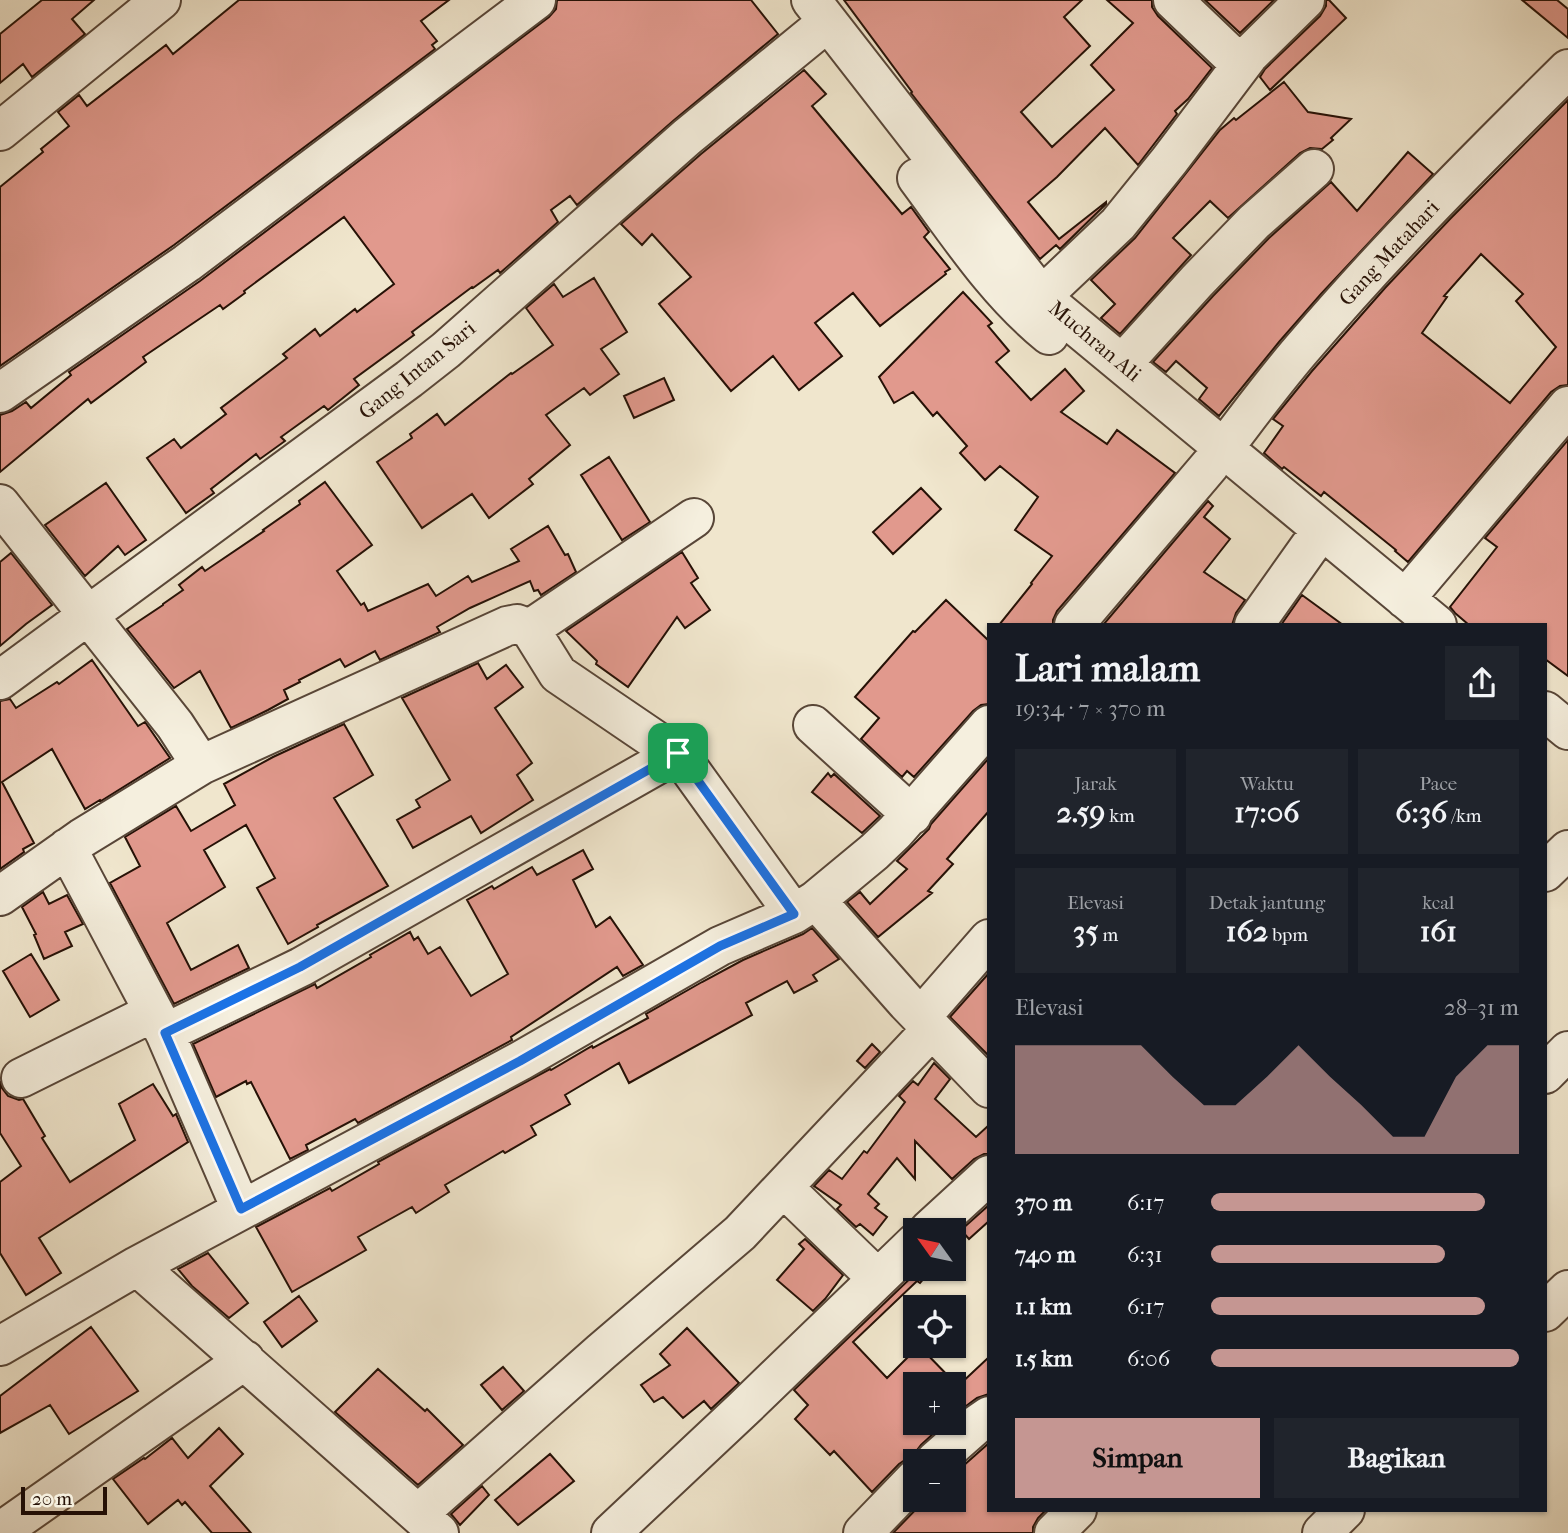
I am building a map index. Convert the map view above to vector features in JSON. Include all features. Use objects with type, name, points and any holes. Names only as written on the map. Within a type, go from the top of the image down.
[{"type":"street","points":[[0,131],[161,0]]},
{"type":"street","points":[[0,393],[187,262],[536,0]]},
{"type":"street","name":"Muchran Ali","points":[[787,0],[818,19],[1042,296],[1122,365],[1310,546],[1406,612],[1432,623]]},
{"type":"street","points":[[1173,0],[1241,65]]},
{"type":"street","points":[[1042,296],[1118,224],[1249,55],[1305,0]]},
{"type":"street","name":"Muchran Ali","points":[[818,19],[988,275],[1011,301],[1030,320],[1217,457],[1406,612]]},
{"type":"street","name":"Gang Intan Sari","points":[[0,680],[409,379],[818,19]]},
{"type":"street","name":"Gang Matahari","points":[[1076,623],[1217,457],[1304,345],[1491,144],[1568,69]]},
{"type":"street","points":[[1122,365],[1254,222],[1314,169]]},
{"type":"street","points":[[1406,612],[1568,406]]},
{"type":"street","points":[[0,504],[184,736],[201,765]]},
{"type":"street","points":[[530,629],[694,518]]},
{"type":"street","points":[[1255,623],[1310,546]]},
{"type":"street","points":[[0,896],[67,848],[201,765],[517,624],[530,629],[558,674],[669,752],[678,753],[805,907],[987,1085]]},
{"type":"street","points":[[1547,713],[1568,730]]},
{"type":"street","points":[[813,725],[912,815]]},
{"type":"street","points":[[0,1346],[241,1209],[520,1061],[720,946],[805,907],[874,852],[912,815],[987,726]]},
{"type":"street","points":[[1547,738],[1568,754]]},
{"type":"street","points":[[21,1078],[300,967],[678,753]]},
{"type":"street","points":[[67,848],[159,1023],[241,1209]]},
{"type":"street","points":[[1547,870],[1568,850]]},
{"type":"street","points":[[137,1266],[429,1524],[601,1352],[740,1233],[784,1188],[926,1023],[987,942]]},
{"type":"street","points":[[1547,1072],[1568,1051]]},
{"type":"street","points":[[942,1218],[987,1177]]},
{"type":"street","points":[[784,1188],[877,1278]]},
{"type":"street","points":[[611,1533],[903,1254]]},
{"type":"street","points":[[1547,1310],[1568,1290]]},
{"type":"street","points":[[0,1532],[244,1360]]},
{"type":"street","points":[[949,1449],[987,1417]]},
{"type":"street","points":[[863,1533],[903,1491]]},
{"type":"street","points":[[1054,1533],[1075,1512]]},
{"type":"street","points":[[1322,1533],[1343,1512]]},
{"type":"building","points":[[42,0],[94,0],[72,19],[85,34],[32,77],[23,64],[0,83],[0,34]]},
{"type":"building","points":[[239,0],[449,0],[421,21],[437,41],[432,45],[435,49],[174,245],[0,366],[0,187],[43,152],[41,149],[69,126],[58,112],[79,95],[87,106],[166,45],[173,54]]},
{"type":"building","points":[[557,0],[751,0],[778,34],[577,205],[570,196],[551,210],[558,222],[500,273],[498,270],[472,287],[412,332],[414,335],[354,379],[359,385],[328,410],[324,406],[281,437],[285,441],[260,459],[256,454],[211,489],[214,493],[186,513],[147,458],[174,439],[181,448],[226,414],[221,408],[287,358],[283,354],[315,329],[320,336],[394,284],[344,217],[223,309],[220,305],[143,357],[146,362],[91,403],[88,399],[0,472],[0,415],[26,402],[31,408],[71,375],[69,372],[200,281],[549,17],[556,9]]},
{"type":"building","points":[[844,0],[1082,0],[1064,17],[1090,46],[1021,112],[1052,147],[1114,90],[1091,65],[1133,23],[1107,0],[1152,0],[1152,7],[1158,16],[1212,68],[1175,111],[1177,114],[1138,165],[1105,128],[1028,202],[1059,239],[1106,202],[1060,249],[1056,245],[1040,259],[911,93]]},
{"type":"building","points":[[1205,0],[1274,0],[1240,33]]},
{"type":"building","points":[[1326,0],[1346,18],[1270,90],[1260,77],[1320,16],[1326,6]]},
{"type":"building","points":[[1522,0],[1557,0],[1568,9],[1568,38]]},
{"type":"building","points":[[804,70],[826,94],[812,106],[902,214],[911,207],[929,232],[924,237],[950,269],[880,326],[853,293],[815,323],[842,356],[799,390],[773,356],[731,391],[659,304],[691,277],[652,234],[642,245],[621,224]]},
{"type":"building","points":[[1284,82],[1308,112],[1351,119],[1322,149],[1310,148],[1300,153],[1228,218],[1210,201],[1173,238],[1191,255],[1120,334],[1101,318],[1115,304],[1091,280],[1135,238],[1220,130]]},
{"type":"building","points":[[1568,100],[1568,385],[1560,386],[1551,392],[1408,562],[1324,492],[1321,496],[1264,453],[1283,426],[1273,419],[1385,288]],"holes":[[[1481,254],[1523,294],[1516,301],[1556,347],[1510,403],[1422,333],[1447,297],[1444,296]]]},
{"type":"building","points":[[1408,152],[1433,174],[1321,294],[1219,416],[1199,399],[1207,388],[1176,361],[1166,372],[1153,362],[1269,238],[1331,182],[1357,211]]},
{"type":"building","points":[[594,278],[627,332],[601,349],[619,374],[590,395],[584,388],[546,415],[570,445],[529,479],[533,484],[489,518],[472,494],[422,528],[377,462],[412,438],[410,434],[437,414],[445,425],[511,373],[553,345],[526,308],[554,284],[563,297]]},
{"type":"building","points":[[963,292],[992,323],[988,326],[1009,351],[996,362],[1031,400],[1065,369],[1084,391],[1061,412],[1107,444],[1117,430],[1175,473],[1057,611],[1053,623],[1001,623],[1052,556],[1015,530],[1038,497],[1000,466],[985,480],[960,453],[967,446],[937,412],[933,416],[913,392],[894,403],[879,377]]},
{"type":"building","points":[[664,378],[674,400],[634,418],[624,396]]},
{"type":"building","points":[[1568,440],[1568,676],[1547,660],[1547,623],[1467,623],[1450,607],[1497,547],[1485,538]]},
{"type":"building","points":[[609,457],[650,522],[622,540],[581,475]]},
{"type":"building","points":[[325,482],[372,545],[337,571],[368,611],[428,584],[436,596],[468,576],[472,582],[519,561],[511,549],[548,526],[565,555],[568,554],[576,572],[541,595],[538,590],[534,591],[530,581],[470,608],[437,627],[440,632],[380,660],[375,651],[345,667],[340,659],[284,690],[288,699],[231,728],[200,671],[174,688],[127,629],[183,590],[179,585],[202,567],[205,571],[264,531]]},
{"type":"building","points":[[106,483],[146,540],[125,555],[118,546],[85,576],[45,525]]},
{"type":"building","points":[[921,488],[941,509],[893,554],[873,532]]},
{"type":"building","points":[[1208,501],[1213,506],[1204,517],[1230,539],[1204,572],[1245,600],[1233,623],[1105,623]]},
{"type":"building","points":[[682,552],[698,578],[691,583],[710,610],[685,628],[677,617],[628,687],[596,664],[597,661],[566,631]]},
{"type":"building","points":[[11,553],[52,605],[0,646],[0,562]]},
{"type":"building","points":[[1302,595],[1340,623],[1282,623]]},
{"type":"building","points":[[946,600],[987,639],[987,704],[973,711],[914,777],[907,771],[902,777],[861,739],[879,718],[855,697],[913,631]]},
{"type":"building","points":[[92,660],[138,726],[145,722],[170,758],[85,809],[52,749],[2,782],[34,843],[0,869],[0,701],[10,699],[16,708],[57,682],[59,684]]},
{"type":"building","points":[[478,663],[487,679],[506,665],[523,687],[495,708],[532,763],[517,775],[533,800],[481,833],[471,816],[413,848],[397,820],[420,807],[416,800],[450,780],[402,698]]},
{"type":"building","points":[[344,724],[373,775],[334,798],[388,886],[288,944],[257,888],[275,878],[246,825],[204,850],[225,887],[167,923],[191,970],[238,945],[249,968],[174,1004],[110,883],[140,866],[125,837],[176,806],[191,831],[235,805],[224,784],[273,757]]},
{"type":"building","points":[[987,760],[987,813],[947,859],[953,864],[928,891],[932,893],[878,937],[847,902],[860,892],[870,904],[907,869],[897,861]]},
{"type":"building","points":[[828,773],[831,777],[834,774],[880,816],[862,833],[812,792]]},
{"type":"building","points":[[583,850],[593,869],[573,880],[596,927],[610,917],[643,965],[623,976],[617,967],[511,1037],[512,1040],[358,1123],[355,1119],[306,1145],[308,1150],[290,1159],[251,1082],[247,1084],[246,1081],[216,1097],[193,1044],[315,984],[317,988],[410,932],[414,940],[418,937],[428,954],[440,947],[471,996],[508,974],[467,900],[492,886],[494,889],[532,867],[537,875]]},
{"type":"building","points":[[43,892],[49,904],[67,895],[83,924],[65,932],[72,946],[44,959],[34,935],[36,934],[22,907]]},
{"type":"building","points":[[812,928],[839,959],[813,975],[817,981],[794,993],[787,981],[746,1003],[752,1015],[629,1083],[619,1063],[565,1095],[570,1104],[531,1126],[536,1135],[445,1185],[449,1192],[416,1213],[412,1207],[358,1237],[366,1250],[292,1292],[256,1227],[330,1188],[332,1191],[379,1164],[378,1162],[648,1018],[646,1014],[702,982]]},
{"type":"building","points":[[31,954],[59,1000],[30,1017],[3,971]]},
{"type":"building","points":[[987,975],[987,1054],[950,1017]]},
{"type":"building","points":[[872,1044],[880,1052],[865,1068],[857,1061]]},
{"type":"building","points":[[934,1063],[950,1079],[935,1099],[976,1137],[987,1127],[987,1154],[974,1159],[952,1179],[915,1141],[915,1179],[897,1158],[868,1194],[879,1204],[875,1208],[887,1217],[873,1235],[860,1224],[856,1227],[837,1209],[841,1205],[814,1186],[829,1170],[842,1179],[864,1151],[867,1153],[905,1102],[899,1096],[913,1081],[918,1085]]},
{"type":"building","points":[[0,1081],[8,1096],[23,1099],[45,1136],[42,1138],[70,1182],[135,1140],[119,1104],[153,1084],[173,1116],[176,1114],[188,1142],[39,1238],[61,1273],[26,1295],[0,1253],[0,1182],[21,1166],[0,1133]]},
{"type":"building","points":[[987,1207],[987,1223],[969,1239],[966,1236],[966,1226]]},
{"type":"building","points":[[805,1239],[843,1275],[813,1311],[777,1280],[804,1249],[799,1244]]},
{"type":"building","points":[[208,1253],[248,1303],[229,1318],[192,1286],[178,1269]]},
{"type":"building","points":[[908,1281],[917,1281],[853,1342],[887,1378],[907,1358],[931,1358],[944,1372],[903,1372],[903,1435],[932,1435],[918,1449],[903,1449],[903,1461],[872,1492],[834,1451],[830,1455],[795,1419],[808,1405],[794,1390]]},
{"type":"building","points":[[299,1296],[317,1321],[282,1347],[264,1322]]},
{"type":"building","points":[[91,1327],[138,1391],[69,1434],[50,1405],[0,1433],[0,1396]]},
{"type":"building","points":[[687,1328],[739,1383],[711,1409],[704,1401],[683,1418],[663,1397],[654,1402],[641,1385],[670,1365],[660,1354]]},
{"type":"building","points":[[987,1359],[987,1395],[966,1406],[966,1379]]},
{"type":"building","points":[[503,1367],[524,1391],[502,1410],[481,1385]]},
{"type":"building","points":[[378,1369],[425,1411],[427,1409],[463,1445],[418,1485],[335,1412]]},
{"type":"building","points":[[219,1428],[243,1454],[210,1486],[251,1533],[212,1533],[185,1502],[182,1505],[178,1500],[148,1524],[113,1479],[172,1438],[188,1458]]},
{"type":"building","points":[[987,1445],[987,1512],[1044,1512],[1033,1527],[1033,1533],[893,1533],[913,1512],[966,1512],[966,1463]]},
{"type":"building","points":[[550,1454],[574,1481],[518,1525],[495,1500]]},
{"type":"building","points":[[482,1486],[489,1495],[460,1525],[451,1514]]},
{"type":"route","points":[[678,753],[794,914],[720,946],[520,1061],[241,1209],[165,1033],[300,967],[678,753]]}]
